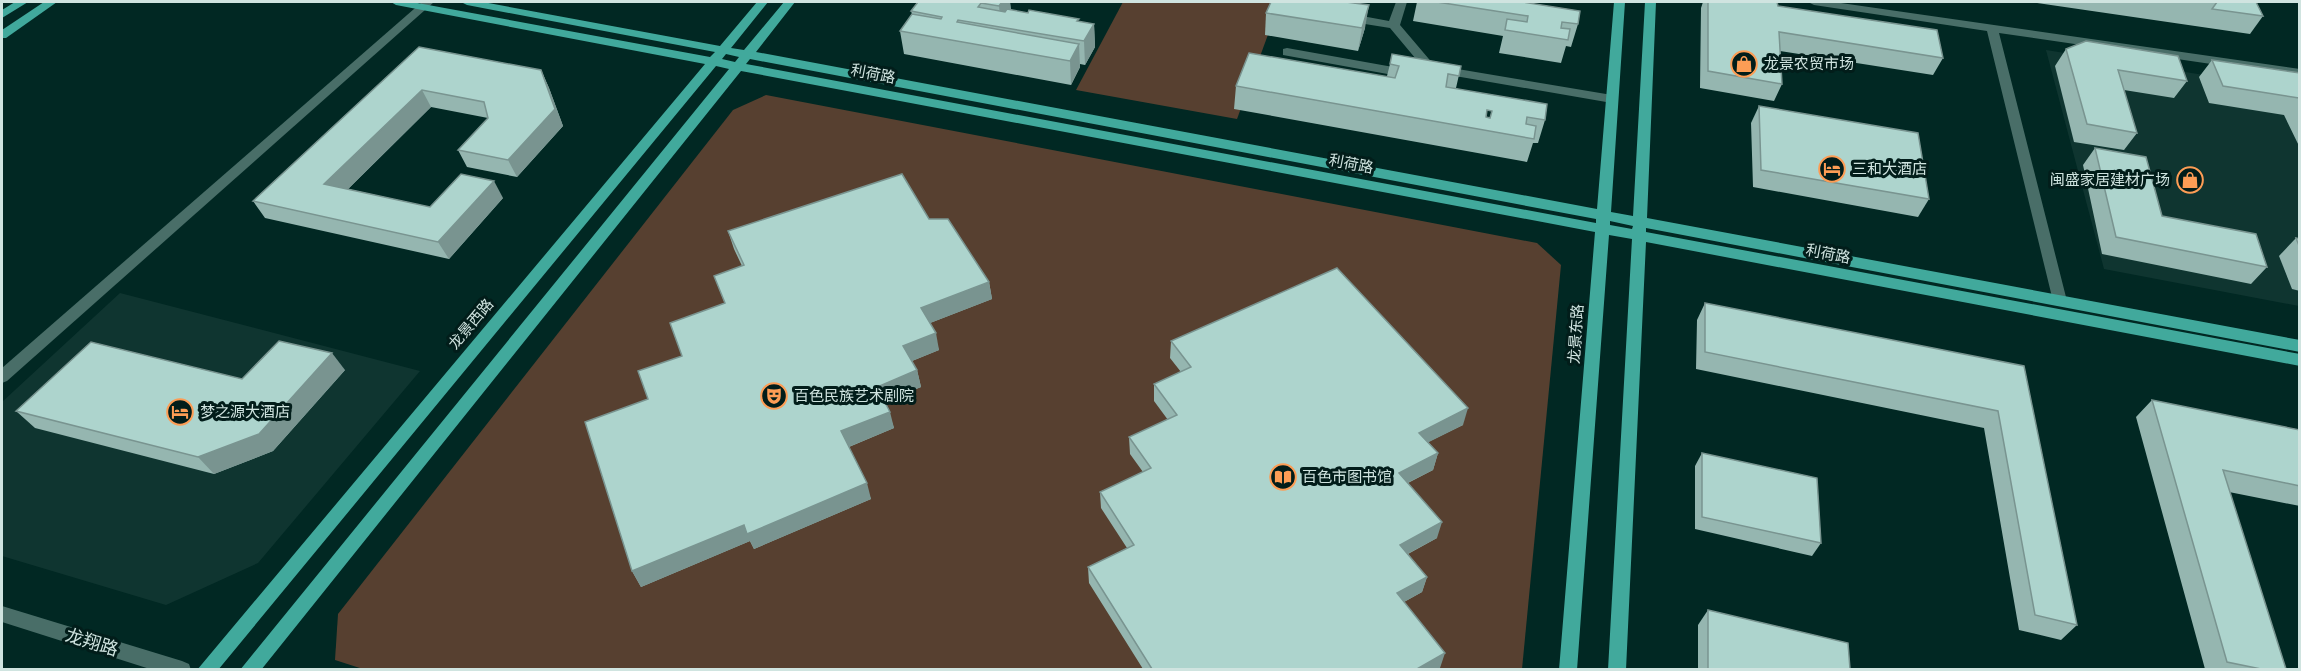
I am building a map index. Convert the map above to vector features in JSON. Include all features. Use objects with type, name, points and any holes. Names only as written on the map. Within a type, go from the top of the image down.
[{"type":"main road","points":[[2,15],[22,2]]},
{"type":"main road","points":[[2,35],[51,2]]},
{"type":"main road","name":"利荷路","points":[[396,2],[425,4],[718,55]]},
{"type":"main road","name":"利荷路","points":[[467,2],[743,60],[1603,222],[2300,360]]},
{"type":"main road","name":"龙景西路","points":[[206,669],[763,2]]},
{"type":"main road","points":[[249,669],[790,2]]},
{"type":"main road","name":"龙景东路","points":[[1568,669],[1620,2]]},
{"type":"main road","points":[[1617,669],[1651,2]]},
{"type":"main road","name":"利荷路","points":[[1639,229],[2060,301],[2300,346]]},
{"type":"street","points":[[1394,25],[1401,2]]},
{"type":"street","points":[[1814,2],[2300,73]]},
{"type":"street","points":[[2,377],[425,4]]},
{"type":"street","points":[[1335,15],[1394,25],[1430,69]]},
{"type":"street","points":[[1992,28],[2060,301]]},
{"type":"street","points":[[1287,52],[1393,71],[1430,69],[1612,99]]},
{"type":"street","name":"龙翔路","points":[[2,614],[182,669]]},
{"type":"shaded area","points":[[1123,2],[1280,2],[1237,119],[1076,90]]},
{"type":"shaded area","name":"闽盛家居建材广场","points":[[2046,50],[2299,90],[2299,306],[2104,269]]},
{"type":"shaded area","points":[[766,95],[1537,243],[1561,265],[1522,669],[366,670],[335,660],[338,614],[733,110]]},
{"type":"shaded area","points":[[120,293],[420,371],[258,563],[166,605],[2,556],[2,402]]},
{"type":"building","points":[[918,2],[1002,2],[999,6],[981,3],[978,7],[1005,12],[1007,9],[1028,13],[1029,10],[1094,24],[1084,41],[958,20],[957,22],[1079,44],[1070,61],[900,31],[912,14],[941,19],[942,17],[911,11]]},
{"type":"building","points":[[1271,2],[1346,2],[1369,5],[1362,28],[1266,13]]},
{"type":"building","points":[[1437,2],[1523,2],[1580,11],[1578,24],[1562,22],[1561,28],[1570,29],[1568,40],[1505,30],[1507,19],[1527,22],[1528,16]]},
{"type":"building","points":[[1708,2],[1777,2],[1778,6],[1937,30],[1943,58],[1779,32],[1782,84],[1708,71]]},
{"type":"building","points":[[2217,2],[2256,2],[2263,16],[2212,9]]},
{"type":"building","points":[[2086,41],[2178,56],[2187,81],[2118,70],[2137,133],[2087,124],[2066,49]]},
{"type":"building","points":[[419,47],[541,70],[555,109],[508,160],[458,150],[488,118],[484,102],[422,90],[324,184],[430,207],[461,174],[494,181],[438,242],[253,201]]},
{"type":"building","points":[[1249,53],[1395,78],[1399,66],[1390,64],[1392,54],[1461,66],[1459,76],[1448,74],[1446,87],[1547,104],[1545,120],[1527,117],[1526,124],[1536,126],[1534,139],[1236,86]],"holes":[[[1487,110],[1492,111],[1490,118],[1486,117]]]},
{"type":"building","points":[[2212,60],[2300,73],[2300,98],[2223,86]]},
{"type":"building","name":"三和大酒店","points":[[1759,106],[1918,133],[1929,199],[1761,170]]},
{"type":"building","points":[[2095,148],[2146,157],[2162,216],[2256,234],[2267,267],[2116,237]]},
{"type":"building","name":"百色民族艺术剧院","points":[[902,174],[929,219],[948,219],[989,282],[921,308],[936,333],[903,346],[917,370],[877,387],[890,412],[841,431],[867,483],[747,534],[744,525],[632,571],[585,422],[648,399],[638,371],[682,356],[670,323],[725,303],[714,276],[744,265],[728,231]]},
{"type":"building","name":"百色市图书馆","points":[[1337,268],[1468,408],[1419,433],[1438,453],[1399,473],[1442,522],[1400,545],[1427,577],[1397,593],[1445,653],[1417,669],[1152,669],[1088,567],[1134,545],[1100,492],[1151,468],[1129,437],[1177,415],[1154,384],[1191,367],[1171,341]]},
{"type":"building","points":[[1705,303],[2024,366],[2077,625],[2035,615],[1998,411],[1705,352]]},
{"type":"building","name":"梦之源大酒店","points":[[279,341],[332,353],[259,434],[198,457],[16,411],[91,342],[242,379]]},
{"type":"building","points":[[2152,400],[2300,430],[2300,486],[2223,470],[2286,669],[2261,669],[2227,662]]},
{"type":"building","points":[[1702,453],[1817,478],[1821,543],[1702,517]]},
{"type":"building","points":[[1708,610],[1848,643],[1850,669],[1708,669]]},
{"type":"place","name":"龙景农贸市场","points":[[1744,64]]},
{"type":"place","name":"三和大酒店","points":[[1832,169]]},
{"type":"place","name":"闽盛家居建材广场","points":[[2190,180]]},
{"type":"place","name":"百色民族艺术剧院","points":[[774,396]]},
{"type":"place","name":"梦之源大酒店","points":[[180,412]]},
{"type":"place","name":"百色市图书馆","points":[[1283,477]]}]
